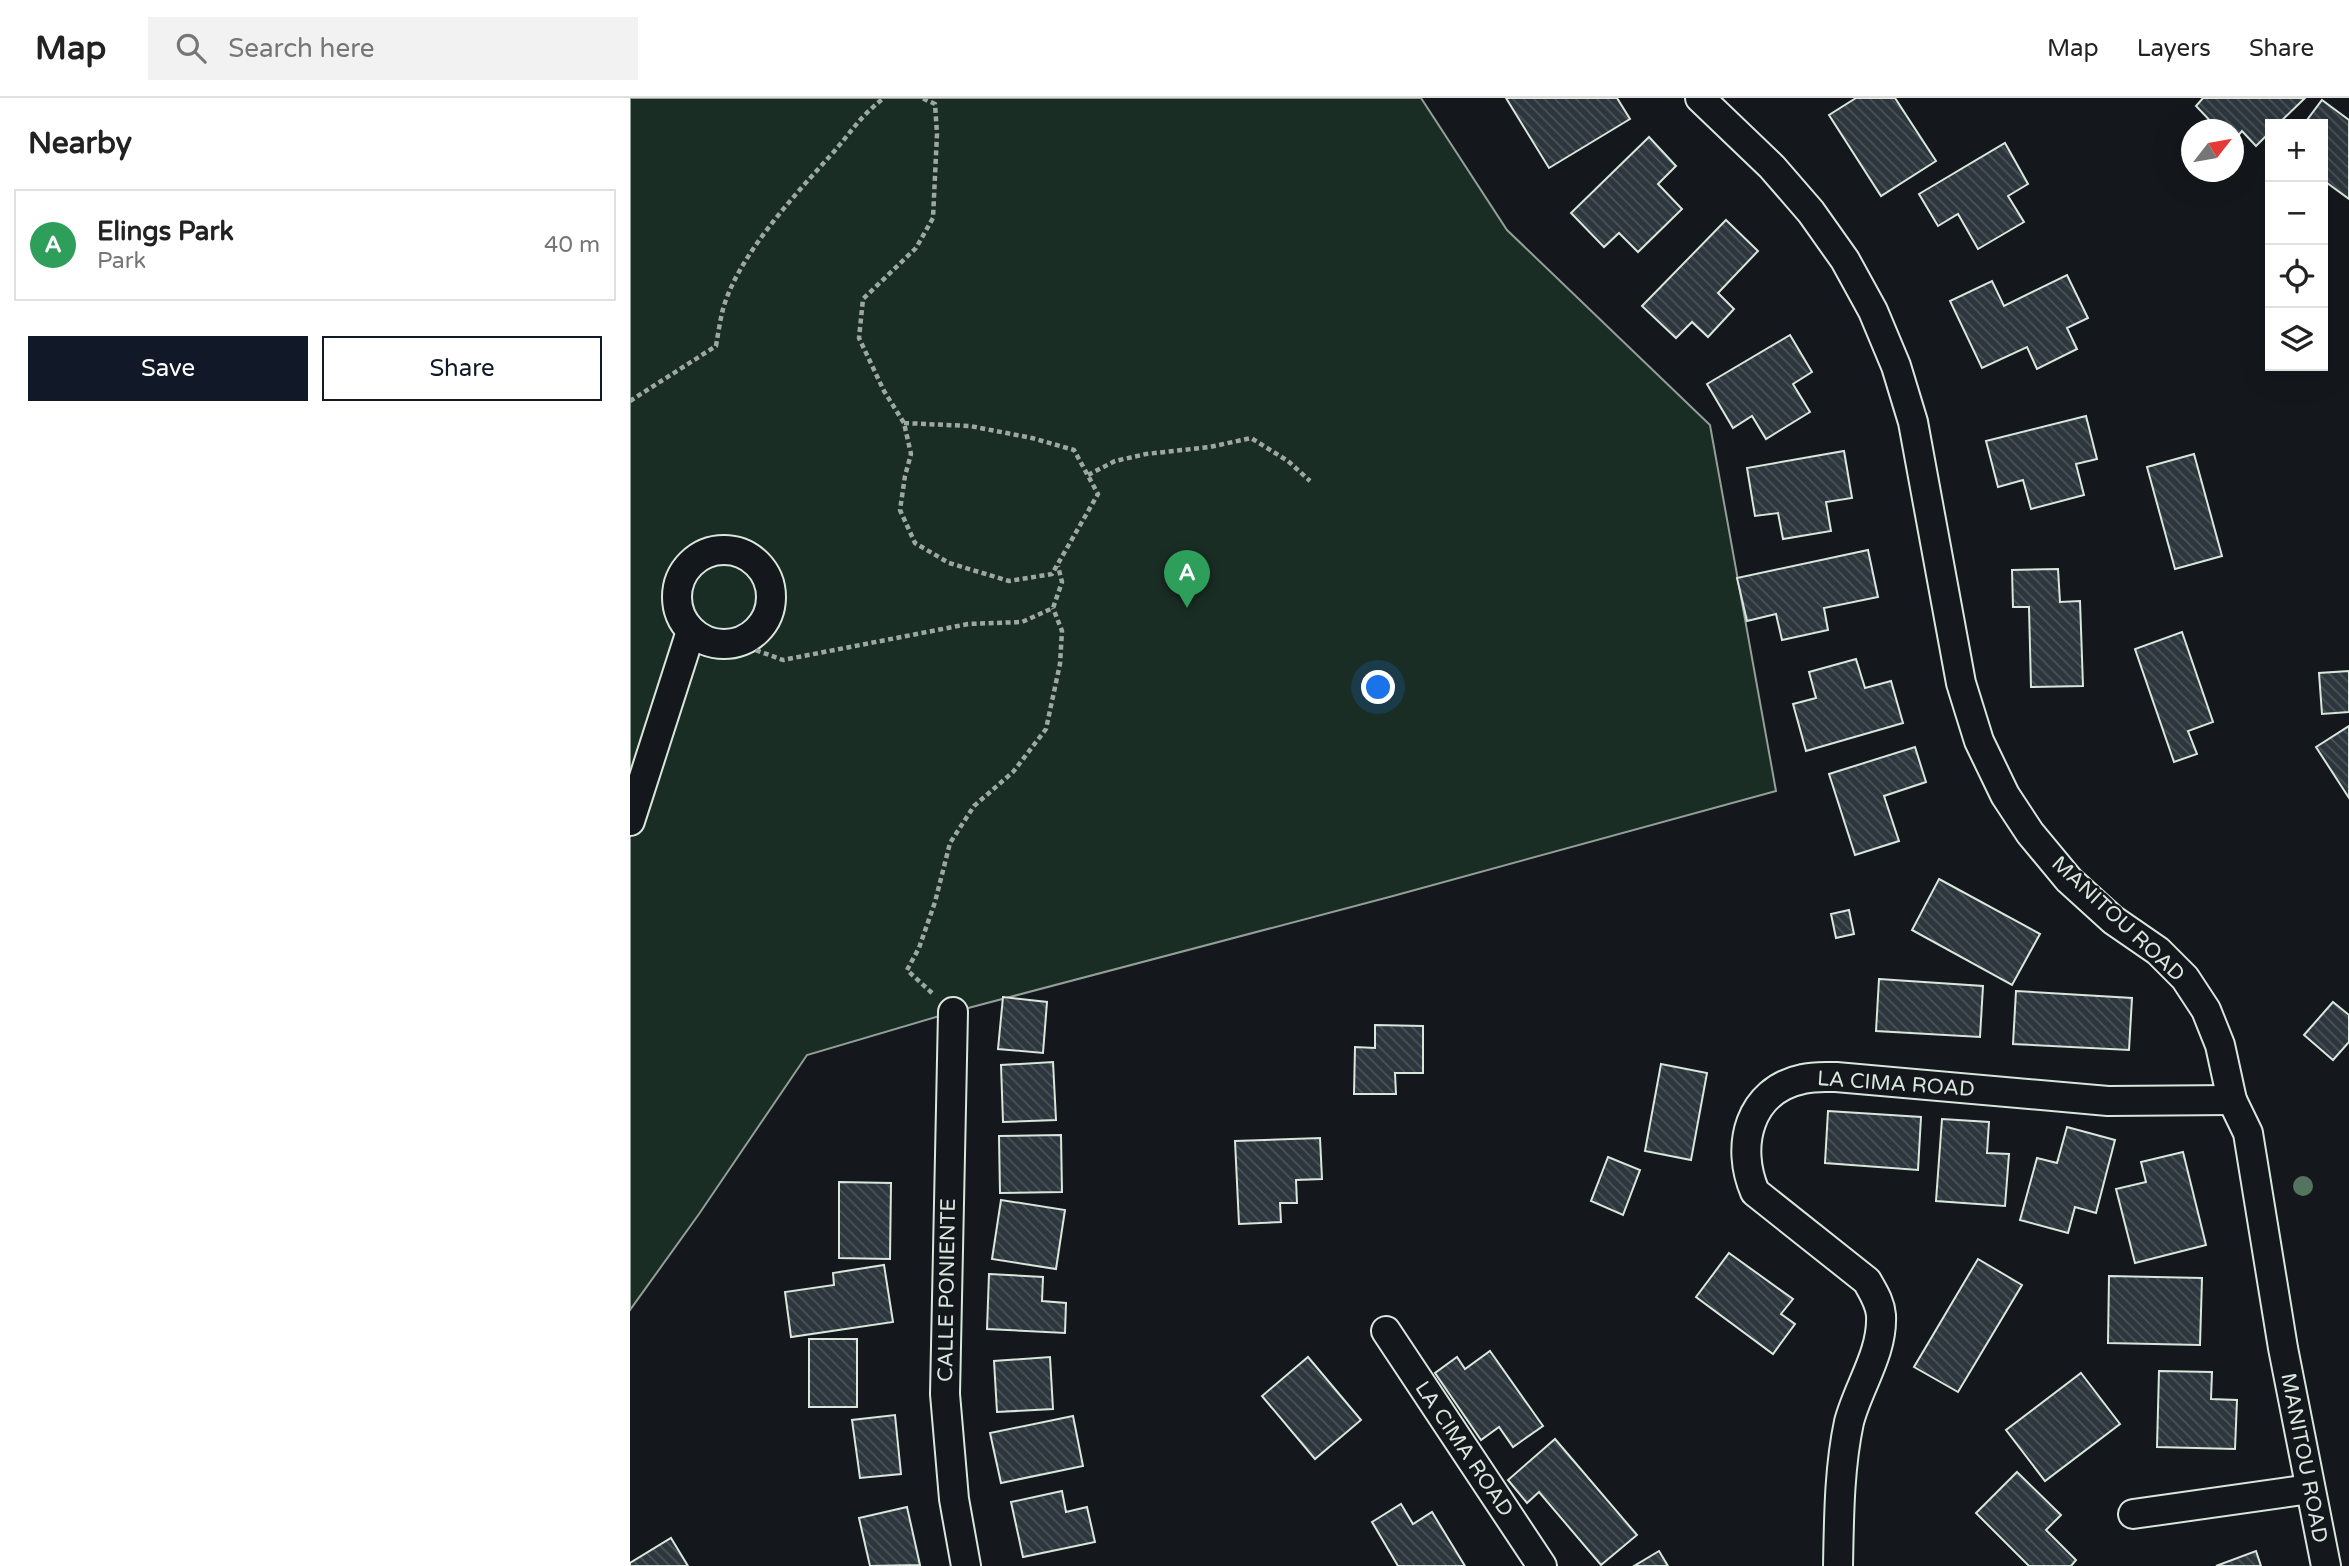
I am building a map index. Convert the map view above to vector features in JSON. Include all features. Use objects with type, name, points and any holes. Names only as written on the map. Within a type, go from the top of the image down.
[{"type":"street","name":"MANITOU ROAD","points":[[1700,98],[1772,167],[1811,212],[1844,260],[1873,311],[1896,366],[1913,422],[1961,683],[1979,741],[2005,795],[2030,833],[2069,880],[2113,920],[2158,951],[2185,978],[2206,1010],[2220,1045],[2232,1100],[2248,1133],[2283,1348],[2326,1566]]},
{"type":"street","points":[[722,549],[738,552],[752,559],[763,571],[771,600],[767,615],[759,628],[744,639],[718,645],[691,631],[681,619],[677,604],[677,587],[683,573],[693,561],[706,552],[722,549]]},
{"type":"street","points":[[630,821],[691,631]]},
{"type":"street","name":"CALLE PONIENTE","points":[[953,1012],[945,1394],[954,1499],[966,1566]]},
{"type":"street","name":"LA CIMA ROAD","points":[[1838,1566],[1841,1472],[1847,1433],[1871,1365],[1880,1332],[1881,1314],[1876,1296],[1867,1281],[1755,1192],[1748,1177],[1745,1146],[1751,1123],[1763,1102],[1775,1092],[1804,1079],[1836,1077],[2108,1101],[2232,1100]]},
{"type":"street","name":"LA CIMA ROAD","points":[[1386,1331],[1542,1566]]},
{"type":"street","points":[[2133,1514],[2310,1489]]},
{"type":"path","points":[[630,401],[716,346],[723,308],[743,266],[802,186],[831,155],[864,112],[884,98]]},
{"type":"path","points":[[904,423],[970,426],[1032,438],[1074,450],[1098,494],[1052,574],[1009,581],[949,563],[915,543],[900,510],[911,454],[904,423],[884,391],[859,338],[863,299],[916,248],[933,218],[937,134],[935,104],[922,98]]},
{"type":"path","points":[[1088,475],[1115,461],[1251,438],[1288,461],[1310,481]]},
{"type":"path","points":[[953,1012],[906,970],[919,948],[935,902],[950,843],[974,806],[1013,772],[1046,729],[1060,664],[1062,631],[1053,608],[1062,582],[1058,565]]},
{"type":"path","points":[[744,639],[750,648],[783,660],[968,624],[1022,622],[1053,608]]},
{"type":"green space","points":[[630,98],[1421,98],[1507,230],[1710,425],[1776,791],[953,1012],[807,1055],[630,1310]]},
{"type":"building","points":[[1506,98],[1617,98],[1630,119],[1549,168]]},
{"type":"building","points":[[1856,98],[1895,98],[1936,161],[1881,196],[1829,115]]},
{"type":"building","points":[[2203,98],[2305,98],[2283,119],[2265,119],[2265,137],[2256,146],[2244,133],[2244,119],[2208,119],[2196,106]]},
{"type":"building","points":[[2322,100],[2349,120],[2349,199],[2328,184],[2328,119],[2308,119]]},
{"type":"building","points":[[1649,137],[1676,166],[1658,184],[1682,209],[1638,252],[1619,233],[1604,247],[1571,213]]},
{"type":"building","points":[[2005,143],[2028,184],[2008,196],[2024,222],[1978,249],[1958,214],[1938,226],[1919,194]]},
{"type":"building","points":[[1726,220],[1758,251],[1718,293],[1734,309],[1708,337],[1692,322],[1676,338],[1642,306]]},
{"type":"building","points":[[2067,275],[2088,318],[2067,328],[2077,349],[2037,369],[2027,347],[1982,368],[1950,301],[1992,281],[2004,306]]},
{"type":"building","points":[[1790,335],[1812,372],[1793,384],[1810,412],[1766,439],[1752,416],[1733,428],[1707,384]]},
{"type":"building","points":[[2086,416],[2097,459],[2076,464],[2084,495],[2031,509],[2023,480],[1998,487],[1986,441]]},
{"type":"building","points":[[1844,451],[1852,498],[1826,502],[1831,531],[1783,539],[1778,513],[1755,516],[1747,468]]},
{"type":"building","points":[[2194,454],[2222,556],[2175,569],[2147,467]]},
{"type":"building","points":[[1868,550],[1878,597],[1824,608],[1828,630],[1782,640],[1776,614],[1747,621],[1737,578]]},
{"type":"building","points":[[2058,569],[2060,602],[2080,601],[2083,686],[2031,687],[2029,607],[2013,607],[2012,570]]},
{"type":"building","points":[[2182,632],[2213,722],[2188,731],[2197,754],[2174,762],[2135,649]]},
{"type":"building","points":[[1856,659],[1865,688],[1891,681],[1903,723],[1806,751],[1793,704],[1816,698],[1809,672]]},
{"type":"building","points":[[2349,671],[2349,712],[2322,714],[2319,673]]},
{"type":"building","points":[[2349,726],[2349,798],[2316,747]]},
{"type":"building","points":[[1915,747],[1926,782],[1884,796],[1899,841],[1855,855],[1829,774]]},
{"type":"building","points":[[1939,879],[2040,934],[2012,985],[1912,930]]},
{"type":"building","points":[[1849,910],[1854,934],[1836,938],[1831,914]]},
{"type":"building","points":[[1879,979],[1983,986],[1980,1037],[1876,1031]]},
{"type":"building","points":[[2016,991],[2132,998],[2129,1050],[2013,1044]]},
{"type":"building","points":[[1003,997],[1047,1002],[1043,1053],[998,1049]]},
{"type":"building","points":[[2333,1002],[2349,1015],[2349,1042],[2333,1060],[2304,1035]]},
{"type":"building","points":[[1375,1025],[1423,1026],[1423,1073],[1395,1073],[1396,1094],[1354,1094],[1355,1047],[1375,1048]]},
{"type":"building","points":[[1053,1062],[1056,1120],[1003,1122],[1001,1065]]},
{"type":"building","points":[[1661,1064],[1707,1073],[1691,1160],[1645,1151]]},
{"type":"building","points":[[1828,1111],[1921,1117],[1918,1170],[1825,1163]]},
{"type":"building","points":[[1942,1119],[1989,1122],[1987,1153],[2009,1154],[2005,1206],[1936,1201]]},
{"type":"building","points":[[2067,1127],[2115,1140],[2096,1213],[2075,1207],[2068,1233],[2020,1220],[2037,1158],[2057,1163]]},
{"type":"building","points":[[1061,1135],[1062,1192],[1000,1193],[999,1136]]},
{"type":"building","points":[[1320,1138],[1322,1179],[1296,1180],[1297,1203],[1280,1203],[1281,1222],[1239,1224],[1235,1141]]},
{"type":"building","points":[[2183,1152],[2206,1245],[2135,1263],[2116,1189],[2146,1182],[2141,1162]]},
{"type":"building","points":[[1608,1157],[1640,1170],[1623,1215],[1591,1201]]},
{"type":"building","points":[[839,1182],[891,1183],[890,1259],[839,1258]]},
{"type":"building","points":[[1001,1200],[1065,1210],[1056,1269],[992,1259]]},
{"type":"building","points":[[1729,1253],[1793,1299],[1781,1314],[1795,1324],[1773,1354],[1696,1297]]},
{"type":"building","points":[[1978,1259],[2022,1285],[1958,1392],[1914,1367]]},
{"type":"building","points":[[884,1265],[893,1322],[791,1337],[785,1292],[834,1285],[833,1273]]},
{"type":"building","points":[[989,1274],[1043,1277],[1042,1301],[1066,1303],[1065,1333],[987,1329]]},
{"type":"building","points":[[2109,1276],[2202,1278],[2200,1345],[2108,1343]]},
{"type":"building","points":[[809,1339],[857,1339],[857,1407],[809,1407]]},
{"type":"building","points":[[1490,1351],[1543,1426],[1513,1447],[1499,1427],[1481,1440],[1435,1373],[1457,1357],[1465,1369]]},
{"type":"building","points":[[1050,1357],[1053,1409],[997,1412],[994,1361]]},
{"type":"building","points":[[1308,1357],[1361,1420],[1315,1459],[1262,1396]]},
{"type":"building","points":[[2159,1371],[2212,1372],[2211,1399],[2237,1400],[2235,1449],[2157,1447]]},
{"type":"building","points":[[2081,1373],[2120,1424],[2045,1481],[2006,1430]]},
{"type":"building","points":[[895,1415],[901,1474],[860,1478],[852,1420]]},
{"type":"building","points":[[1073,1416],[1083,1466],[1001,1483],[990,1433]]},
{"type":"building","points":[[1555,1439],[1637,1535],[1601,1565],[1539,1492],[1527,1503],[1508,1480]]},
{"type":"building","points":[[2017,1472],[2061,1515],[2046,1530],[2076,1560],[2071,1566],[2029,1566],[1976,1513]]},
{"type":"building","points":[[1062,1491],[1066,1512],[1087,1507],[1095,1542],[1023,1557],[1011,1502]]},
{"type":"building","points":[[1401,1504],[1413,1524],[1432,1512],[1465,1566],[1398,1566],[1372,1522]]},
{"type":"building","points":[[907,1507],[920,1565],[870,1566],[859,1518]]},
{"type":"building","points":[[671,1538],[688,1566],[630,1566],[630,1563]]},
{"type":"building","points":[[1659,1551],[1668,1566],[1634,1566]]},
{"type":"building","points":[[2256,1551],[2261,1566],[2216,1566]]},
{"type":"place","name":"Elings Park","points":[[1187,608]]}]
